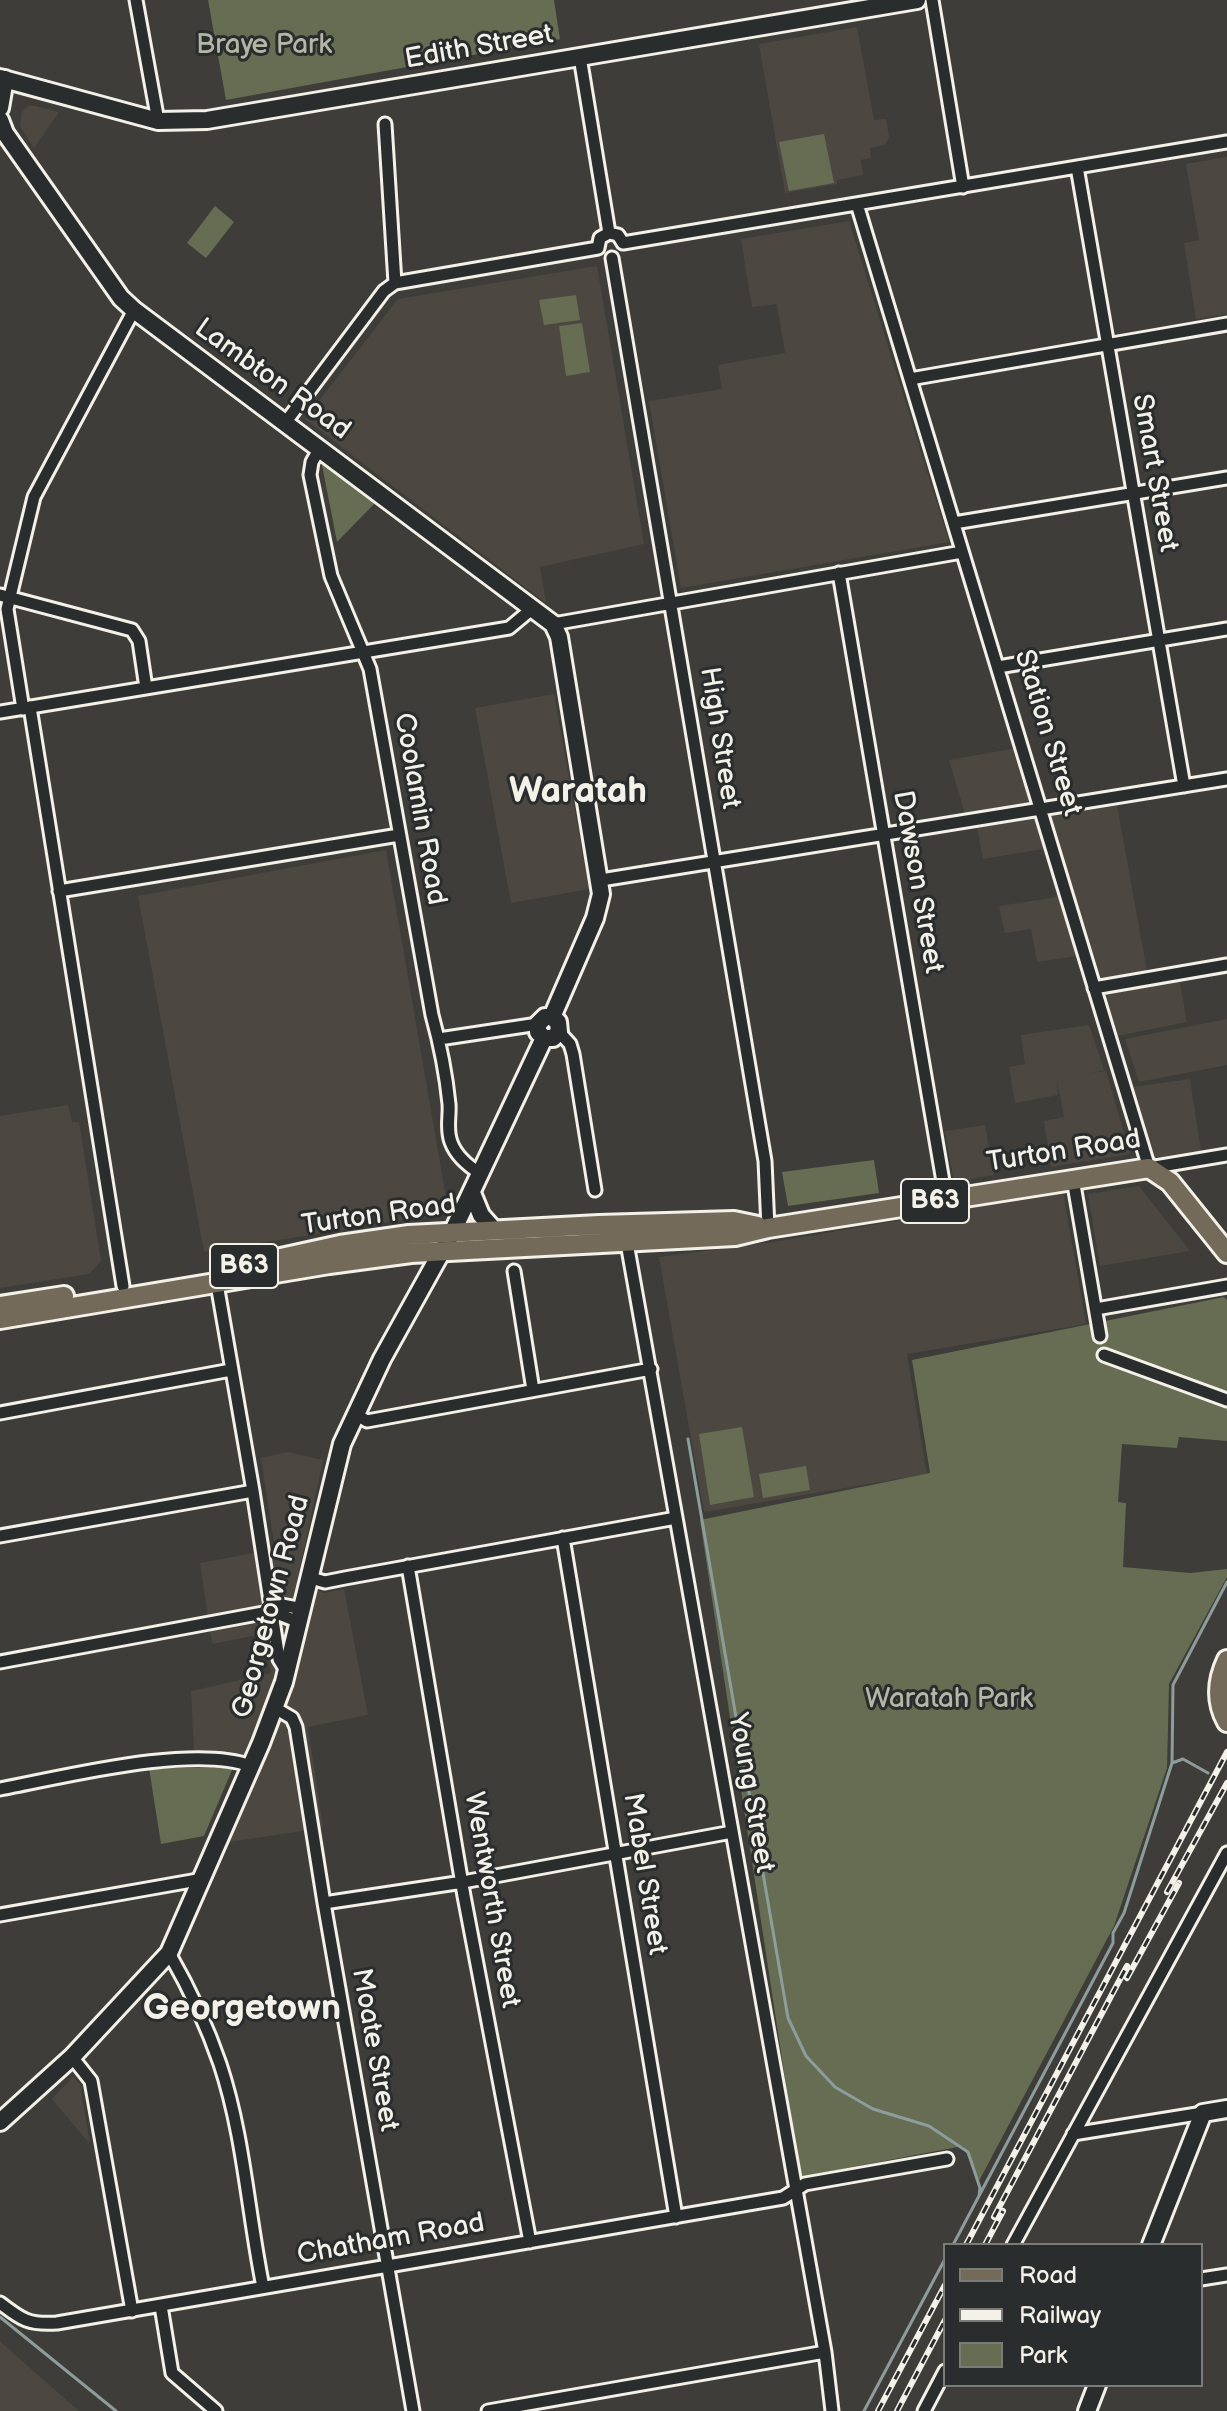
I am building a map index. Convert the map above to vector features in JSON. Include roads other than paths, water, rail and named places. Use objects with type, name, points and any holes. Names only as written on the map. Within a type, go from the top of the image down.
[{"type":"main road","name":"Turton Road","points":[[0,1319],[329,1264],[442,1250],[735,1236],[768,1228],[1149,1168]]},
{"type":"main road","points":[[1149,1168],[1170,1182],[1227,1253]]},
{"type":"main road","name":"Turton Road","points":[[0,1306],[409,1235],[734,1221],[768,1228]]},
{"type":"main road","points":[[1225,1718],[1219,1691],[1227,1660]]},
{"type":"street","points":[[136,0],[158,121]]},
{"type":"street","name":"Edith Street","points":[[2,84],[51,93],[158,121],[207,120],[917,0]]},
{"type":"street","points":[[932,0],[963,187]]},
{"type":"street","points":[[580,57],[609,233]]},
{"type":"street","points":[[0,108],[2,84]]},
{"type":"street","points":[[385,124],[395,283]]},
{"type":"street","name":"Lambton Road","points":[[2,131],[121,298],[134,310],[533,608],[556,630]]},
{"type":"street","points":[[623,243],[1227,142]]},
{"type":"street","name":"Smart Street","points":[[1077,167],[1184,786]]},
{"type":"street","name":"Station Street","points":[[857,204],[1149,1168]]},
{"type":"street","points":[[609,233],[618,235],[623,243],[621,253],[612,258],[603,256],[598,248],[600,238],[609,233]]},
{"type":"street","points":[[285,423],[384,291],[395,283],[598,248]]},
{"type":"street","name":"High Street","points":[[612,258],[765,1161],[768,1228]]},
{"type":"street","points":[[123,1286],[59,891],[5,596],[34,497],[134,310]]},
{"type":"street","points":[[910,379],[1227,324]]},
{"type":"street","name":"Coolamin Road","points":[[320,448],[312,462],[310,475],[331,576],[370,669],[432,1015],[439,1039],[450,1107],[447,1124],[450,1141],[459,1156],[481,1174]]},
{"type":"street","points":[[954,523],[1227,478]]},
{"type":"street","points":[[556,630],[671,602],[962,552]]},
{"type":"street","name":"Dawson Street","points":[[839,573],[946,1199]]},
{"type":"street","points":[[5,596],[132,630],[139,641],[146,688]]},
{"type":"street","points":[[0,712],[509,628],[533,608]]},
{"type":"street","points":[[998,667],[1227,629]]},
{"type":"street","name":"Georgetown Road","points":[[0,2122],[72,2057],[169,1953],[275,1708],[311,1578],[342,1444],[472,1193],[595,918],[601,880],[556,630]]},
{"type":"street","points":[[601,880],[1227,779]]},
{"type":"street","points":[[59,891],[399,835]]},
{"type":"street","points":[[1094,988],[1227,965]]},
{"type":"street","points":[[439,1039],[548,1028],[570,1044],[595,1190]]},
{"type":"street","name":"Turton Road","points":[[1149,1168],[1227,1155]]},
{"type":"street","points":[[1073,1179],[1100,1336]]},
{"type":"street","points":[[472,1193],[481,1215],[495,1231]]},
{"type":"street","name":"Young Street","points":[[627,1243],[825,2352],[832,2411]]},
{"type":"street","points":[[514,1271],[533,1390]]},
{"type":"street","points":[[217,1284],[279,1659],[287,1672]]},
{"type":"street","points":[[1096,1309],[1227,1286]]},
{"type":"street","points":[[1104,1355],[1227,1400]]},
{"type":"street","points":[[355,1414],[367,1421],[651,1369]]},
{"type":"street","points":[[0,1413],[231,1370]]},
{"type":"street","points":[[0,1536],[253,1491]]},
{"type":"street","points":[[311,1578],[325,1582],[676,1518]]},
{"type":"street","name":"Mabel Street","points":[[563,1538],[676,2217]]},
{"type":"street","name":"Wentworth Street","points":[[408,1566],[530,2242]]},
{"type":"street","points":[[0,1662],[271,1611],[301,1616]]},
{"type":"street","name":"Moate Street","points":[[275,1708],[292,1718],[296,1727],[413,2411]]},
{"type":"street","points":[[0,1789],[129,1765],[207,1758],[235,1760],[251,1766]]},
{"type":"street","points":[[324,1903],[617,1856],[732,1832]]},
{"type":"street","points":[[1014,2243],[1227,1853]]},
{"type":"street","points":[[0,1915],[203,1879]]},
{"type":"street","points":[[169,1953],[202,2017],[221,2066],[235,2123],[263,2287]]},
{"type":"street","points":[[72,2057],[91,2081],[132,2311]]},
{"type":"street","points":[[1073,2134],[1227,2109]]},
{"type":"street","points":[[1152,2243],[1203,2113]]},
{"type":"street","name":"Chatham Road","points":[[0,2303],[21,2320],[36,2325],[132,2311],[783,2198],[805,2184],[947,2159]]},
{"type":"street","points":[[1203,2279],[1227,2275]]},
{"type":"street","points":[[161,2306],[172,2373],[216,2411]]},
{"type":"street","points":[[488,2411],[825,2352]]},
{"type":"street","points":[[924,2411],[943,2375]]},
{"type":"street","points":[[1087,2411],[1096,2387]]},
{"type":"waterway","points":[[688,1439],[788,2018],[806,2056],[835,2087],[873,2109],[929,2126],[968,2152],[980,2188],[979,2196]]},
{"type":"waterway","points":[[954,2243],[1113,1943],[1113,1933],[1124,1913],[1172,1763],[1173,1685],[1227,1582]]},
{"type":"waterway","points":[[1172,1763],[1183,1759],[1208,1773]]},
{"type":"waterway","points":[[864,2411],[943,2263]]},
{"type":"waterway","points":[[0,2317],[116,2411]]},
{"type":"railway","points":[[967,2243],[1227,1752]]},
{"type":"railway","points":[[1167,1892],[1227,1783]]},
{"type":"railway","points":[[1127,1978],[1179,1883]]},
{"type":"railway","points":[[994,2217],[1127,1966]]},
{"type":"railway","points":[[986,2243],[1003,2211]]},
{"type":"railway","points":[[878,2411],[943,2289]]},
{"type":"railway","points":[[897,2411],[943,2324]]},
{"type":"district","name":"Waratah","points":[[578,793]]},
{"type":"district","name":"Georgetown","points":[[242,2010]]},
{"type":"park label","name":"Braye Park","points":[[264,46]]},
{"type":"park label","name":"Waratah Park","points":[[949,1700]]}]
